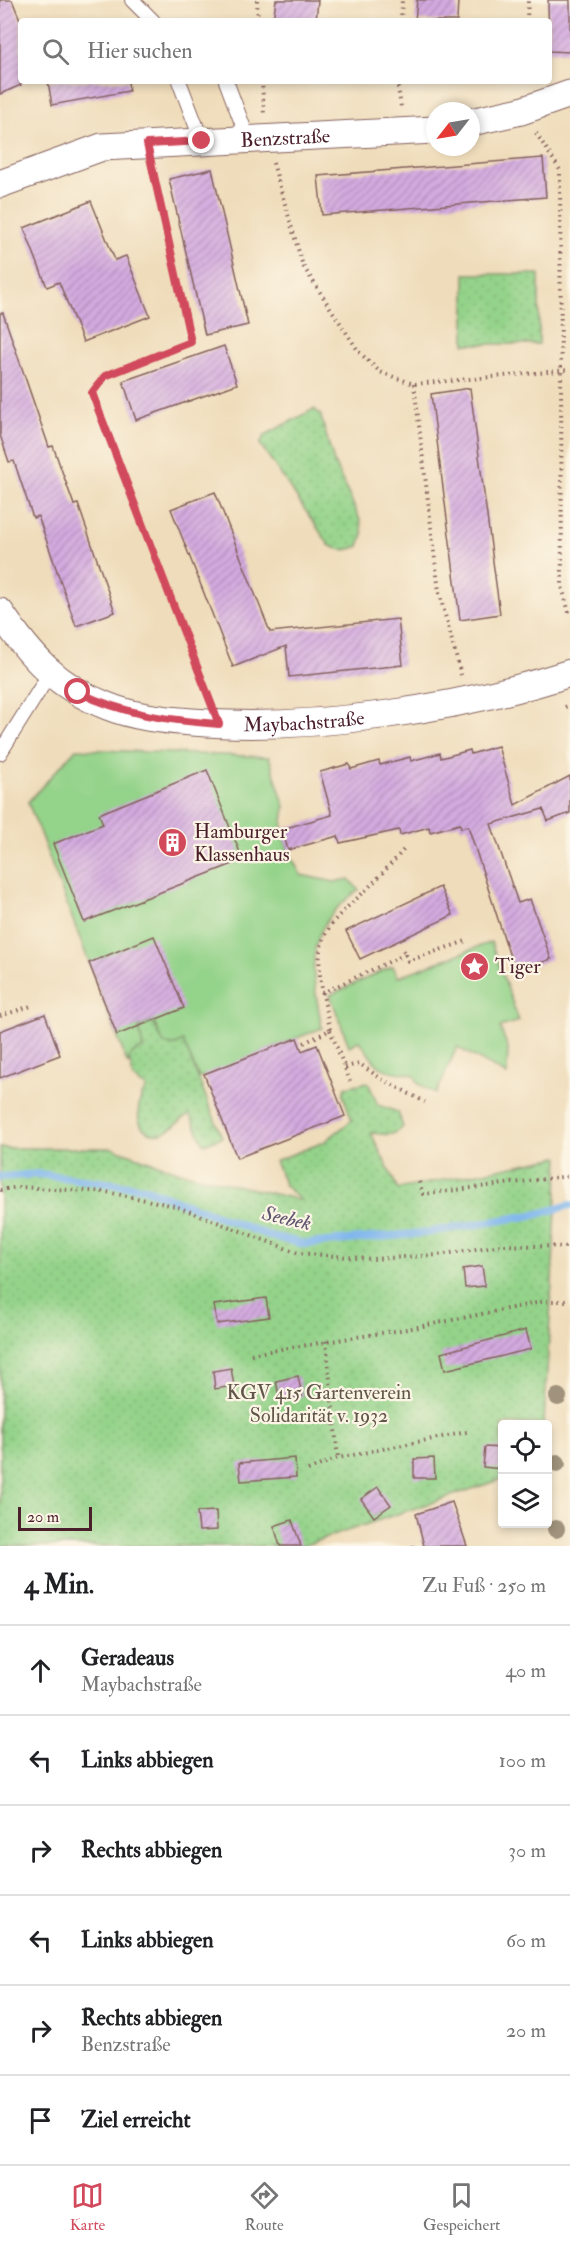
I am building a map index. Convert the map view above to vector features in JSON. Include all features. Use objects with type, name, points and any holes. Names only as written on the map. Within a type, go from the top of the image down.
[{"type":"street","points":[[480,120],[521,111],[570,94]]},
{"type":"street","name":"Benzstraße","points":[[0,184],[102,147],[426,130]]},
{"type":"street","name":"Maybachstraße","points":[[0,612],[26,650],[50,673],[78,692],[109,707],[152,718],[219,724],[278,725],[405,710],[527,687],[570,673]]},
{"type":"lane","points":[[132,0],[150,18]]},
{"type":"lane","points":[[180,84],[202,141]]},
{"type":"lane","points":[[228,84],[257,139]]},
{"type":"lane","points":[[0,753],[50,673]]},
{"type":"path","points":[[257,0],[258,18]]},
{"type":"path","points":[[401,18],[402,0]]},
{"type":"path","points":[[527,18],[528,0]]},
{"type":"path","points":[[262,84],[257,139],[303,267],[359,352],[380,372],[414,384],[570,370]]},
{"type":"path","points":[[521,111],[560,170],[562,587],[570,616]]},
{"type":"path","points":[[147,144],[191,342],[105,376],[92,393],[219,724]]},
{"type":"path","points":[[414,384],[439,592],[468,698]]},
{"type":"path","points":[[350,1081],[330,1030],[322,993],[320,951],[329,929],[342,910],[363,893],[406,847]]},
{"type":"path","points":[[401,947],[408,961],[466,941]]},
{"type":"path","points":[[322,993],[406,954]]},
{"type":"path","points":[[0,1016],[31,1006]]},
{"type":"path","points":[[304,1043],[330,1030]]},
{"type":"path","points":[[345,1067],[360,1064],[380,1078],[425,1102]]},
{"type":"path","points":[[419,1182],[423,1194],[570,1176]]},
{"type":"path","points":[[0,1190],[19,1187],[107,1192],[164,1204],[298,1253],[372,1260],[438,1256],[502,1245],[570,1246]]},
{"type":"path","points":[[251,1354],[413,1329],[546,1301],[570,1301]]},
{"type":"path","points":[[326,1341],[338,1458]]},
{"type":"path","points":[[308,1470],[338,1458],[467,1432]]},
{"type":"green space","points":[[465,274],[539,274],[539,344],[465,344]]},
{"type":"green space","points":[[314,409],[320,414],[334,462],[360,520],[363,534],[359,546],[351,549],[344,550],[329,545],[260,444],[265,435]]},
{"type":"green space","points":[[76,749],[269,757],[285,807],[282,829],[288,850],[301,875],[334,882],[349,879],[359,890],[340,905],[327,920],[319,935],[314,969],[322,1028],[199,1078],[183,1041],[176,1045],[164,1044],[154,1022],[139,1027],[143,1049],[132,1054],[128,1065],[28,802]]},
{"type":"green space","points":[[491,942],[519,1021],[500,1027],[508,1048],[507,1075],[457,1047],[436,1094],[419,1084],[414,1075],[389,1071],[380,1067],[359,1041],[349,1046],[330,995],[393,966],[398,977]]},
{"type":"green space","points":[[153,1022],[164,1044],[183,1040],[222,1137],[204,1144],[190,1115],[162,1133],[152,1133],[141,1125],[138,1110],[147,1088],[133,1078],[129,1058],[135,1051],[143,1049],[139,1027]]},
{"type":"green space","name":"KGV 415 Gartenverein Solidarität v. 1932","points":[[368,1082],[378,1105],[398,1112],[403,1127],[392,1134],[371,1133],[398,1189],[559,1157],[544,1420],[498,1420],[498,1480],[302,1546],[0,1546],[0,1148],[113,1148],[180,1172],[300,1200],[285,1186],[275,1161],[324,1142],[352,1120],[343,1095],[345,1087]]},
{"type":"building","points":[[0,0],[12,0],[19,18],[18,84],[21,85],[0,94]]},
{"type":"building","points":[[276,0],[318,0],[316,18],[273,18]]},
{"type":"building","points":[[417,0],[458,0],[457,18],[415,18]]},
{"type":"building","points":[[548,0],[570,0],[570,52],[552,51],[552,18],[548,18]]},
{"type":"building","points":[[48,84],[128,84],[129,91],[52,105]]},
{"type":"building","points":[[543,158],[546,197],[322,215],[318,176]]},
{"type":"building","points":[[212,169],[248,325],[205,335],[169,179]]},
{"type":"building","points":[[91,201],[115,260],[126,256],[150,316],[83,342],[59,282],[47,287],[24,228]]},
{"type":"building","points":[[0,313],[3,313],[49,447],[53,446],[74,505],[78,504],[115,612],[76,626],[38,516],[33,518],[14,461],[9,462],[0,435]]},
{"type":"building","points":[[224,346],[237,384],[136,420],[123,381]]},
{"type":"building","points":[[470,388],[500,614],[460,620],[431,394]]},
{"type":"building","points":[[215,492],[270,632],[398,619],[403,665],[289,677],[286,646],[233,667],[171,509]]},
{"type":"building","points":[[498,746],[515,805],[570,776],[570,813],[548,821],[543,809],[491,824],[518,903],[530,899],[551,959],[515,972],[468,826],[461,828],[460,824],[430,832],[429,827],[400,835],[399,830],[340,843],[338,836],[288,850],[282,829],[332,815],[320,772],[349,764],[351,769],[379,761],[380,765],[410,757],[411,761],[440,753],[441,758],[470,750],[471,754]]},
{"type":"building","name":"Hamburger Klassenhaus","points":[[207,770],[243,860],[84,922],[53,844],[103,824],[99,814]]},
{"type":"building","points":[[440,887],[453,915],[360,959],[346,931]]},
{"type":"building","points":[[154,936],[184,1008],[117,1035],[89,963]]},
{"type":"building","points":[[45,1014],[60,1055],[0,1078],[0,1031]]},
{"type":"building","points":[[297,1038],[302,1051],[317,1045],[345,1116],[237,1158],[204,1074]]},
{"type":"building","points":[[482,1266],[485,1286],[465,1288],[463,1269]]},
{"type":"building","points":[[266,1298],[269,1317],[217,1324],[214,1305]]},
{"type":"building","points":[[526,1330],[531,1349],[445,1370],[441,1353]]},
{"type":"building","points":[[231,1368],[234,1386],[215,1389],[213,1371]]},
{"type":"building","points":[[298,1376],[302,1396],[280,1401],[276,1381]]},
{"type":"building","points":[[485,1447],[498,1448],[498,1469],[483,1467]]},
{"type":"building","points":[[295,1458],[296,1477],[241,1481],[239,1463]]},
{"type":"building","points":[[434,1458],[435,1478],[414,1478],[414,1459]]},
{"type":"building","points":[[378,1487],[391,1505],[374,1517],[361,1499]]},
{"type":"building","points":[[452,1502],[467,1546],[424,1546],[416,1514]]},
{"type":"building","points":[[216,1511],[217,1530],[199,1531],[197,1512]]},
{"type":"building","points":[[292,1520],[301,1546],[280,1546],[274,1526]]},
{"type":"waterway","name":"Seebek","points":[[0,1177],[39,1174],[144,1188],[270,1236],[305,1244],[424,1233],[538,1214],[570,1205]]},
{"type":"place","name":"Hamburger Klassenhaus","points":[[173,842]]},
{"type":"place","name":"Tiger","points":[[474,966]]},
{"type":"route","points":[[78,692],[109,707],[152,718],[219,724],[92,393],[105,376],[191,342],[147,144],[202,141]]}]
